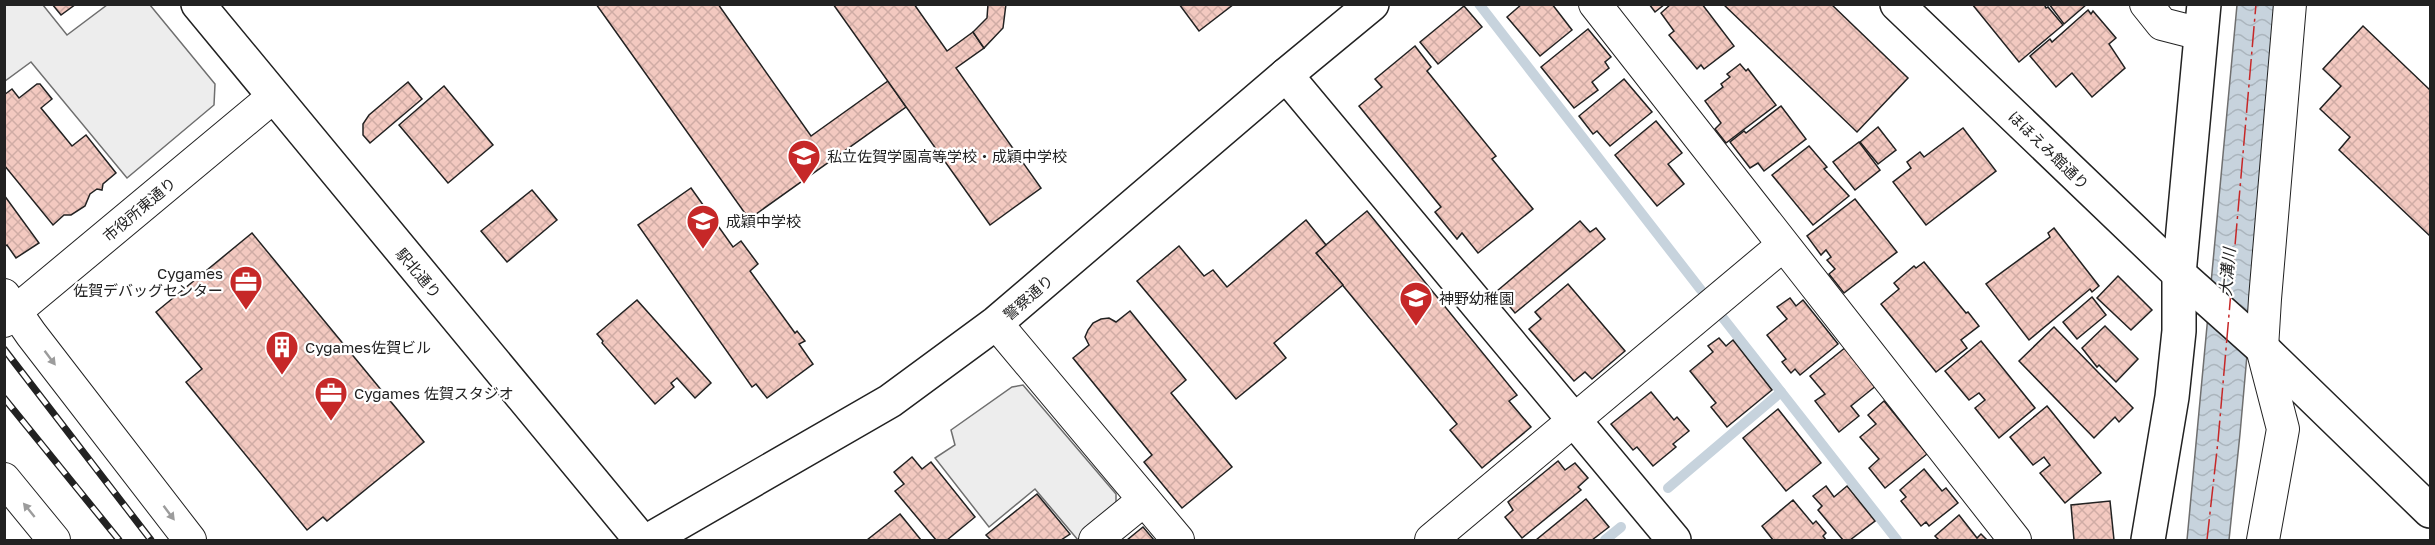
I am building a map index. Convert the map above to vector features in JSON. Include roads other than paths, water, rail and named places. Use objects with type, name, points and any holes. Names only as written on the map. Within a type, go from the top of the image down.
[{"type":"street","name":"駅北通り","points":[[198,4],[641,540]]},
{"type":"street","name":"警察通り","points":[[649,540],[890,401],[996,323],[1372,4]]},
{"type":"street","points":[[1595,4],[1782,246],[2015,540]]},
{"type":"street","name":"ほほえみ館通り","points":[[1897,4],[2190,284],[2257,343]]},
{"type":"street","points":[[2146,4],[2162,24],[2203,19],[2190,284],[2179,331],[2172,397],[2148,540]]},
{"type":"street","points":[[2263,540],[2283,429],[2257,343],[2266,287],[2290,4]]},
{"type":"street","points":[[1286,75],[1674,540]]},
{"type":"street","name":"市役所東通り","points":[[8,309],[273,97]]},
{"type":"street","points":[[1431,540],[1782,246]]},
{"type":"street","points":[[8,309],[31,333],[189,540]]},
{"type":"street","points":[[996,323],[1178,540]]},
{"type":"street","points":[[2257,343],[2430,511]]},
{"type":"street","points":[[4,479],[54,540]]},
{"type":"street","points":[[1095,540],[1144,500]]},
{"type":"water","name":"大溝川","points":[[2237,5],[2278,5],[2240,434],[2229,540],[2187,540]]},
{"type":"waterway","points":[[1479,4],[1701,290]]},
{"type":"waterway","points":[[1723,318],[1897,540]]},
{"type":"waterway","points":[[1668,488],[1781,392]]},
{"type":"waterway","points":[[1605,540],[1621,527]]},
{"type":"railway","points":[[4,349],[151,540]]},
{"type":"railway","points":[[4,398],[119,540]]},
{"type":"place","name":"私立佐賀学園高等学校・成穎中学校","points":[[804,185]]},
{"type":"place","name":"成穎中学校","points":[[703,250]]},
{"type":"place","name":"Cygames 佐賀デバッグセンター","points":[[246,311]]},
{"type":"place","name":"神野幼稚園","points":[[1416,327]]},
{"type":"place","name":"Cygames佐賀ビル","points":[[282,376]]},
{"type":"place","name":"Cygames 佐賀スタジオ","points":[[331,422]]}]
